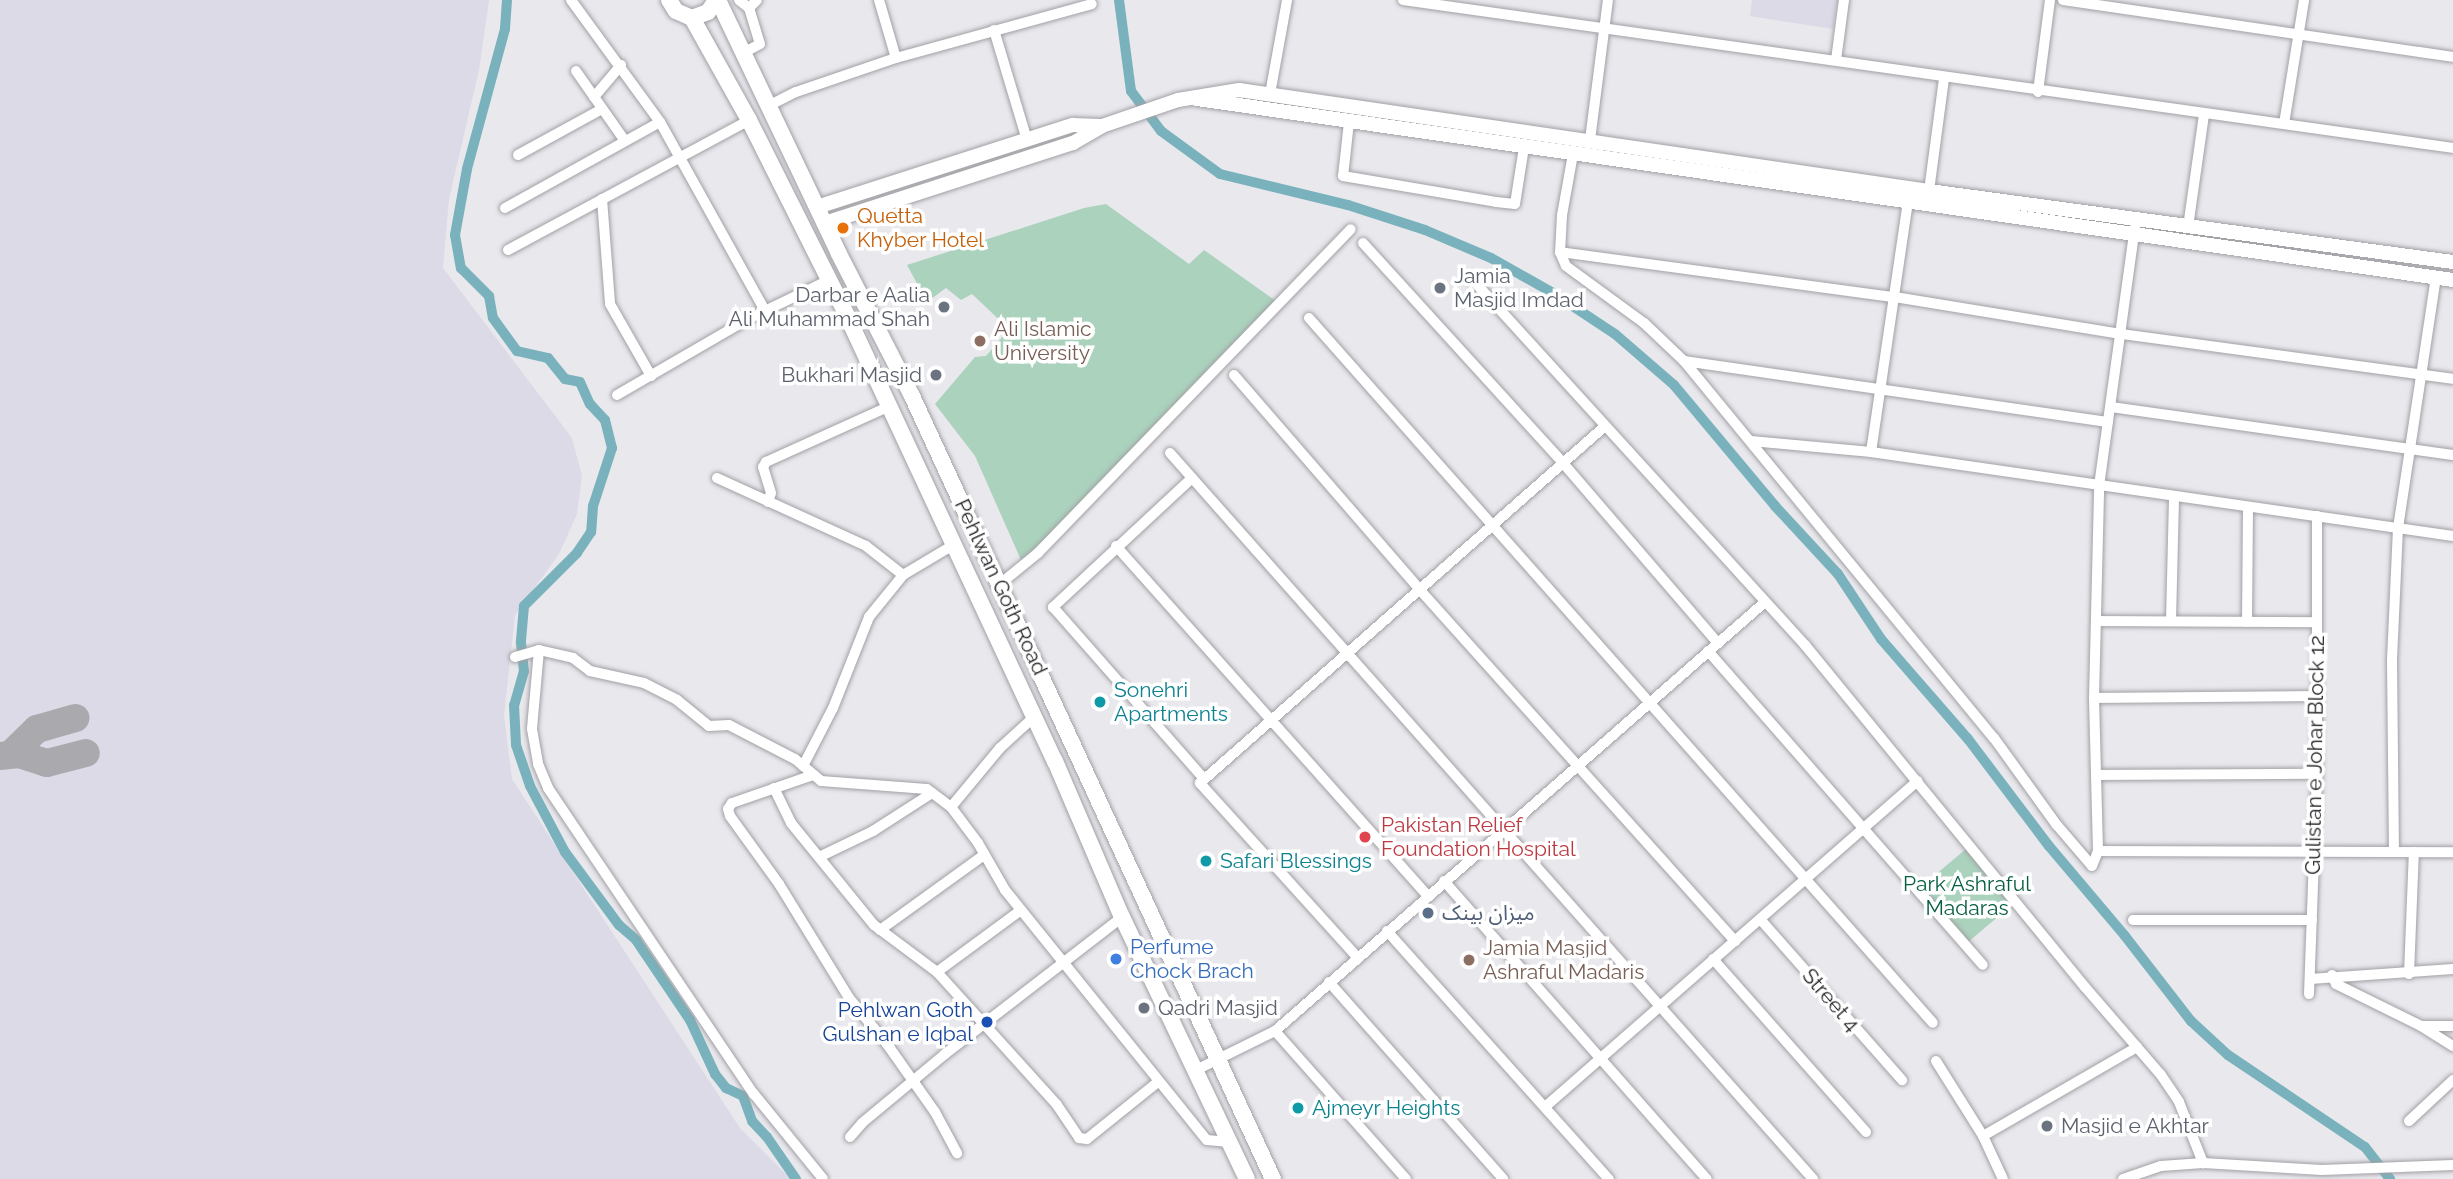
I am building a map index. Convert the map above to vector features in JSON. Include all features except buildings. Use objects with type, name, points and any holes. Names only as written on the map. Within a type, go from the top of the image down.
[{"type":"main road","points":[[669,0],[676,11],[692,18],[708,12],[717,0]]},
{"type":"main road","name":"Pehlwan Goth Road","points":[[717,0],[874,325],[912,396],[1273,1179]]},
{"type":"main road","name":"Pehlwan Goth Road","points":[[692,18],[748,120],[856,334],[1034,717],[1122,917],[1247,1179]]},
{"type":"main road","points":[[856,334],[874,325]]},
{"type":"street","points":[[571,0],[660,122],[765,311]]},
{"type":"street","points":[[739,0],[753,4],[760,44],[743,53]]},
{"type":"street","points":[[879,0],[896,58]]},
{"type":"street","points":[[1270,94],[1287,0]]},
{"type":"street","points":[[1403,0],[1836,60],[1944,79],[2453,148]]},
{"type":"street","points":[[1590,140],[1608,0]]},
{"type":"street","points":[[1836,60],[1844,0]]},
{"type":"street","points":[[2038,92],[2050,0]]},
{"type":"street","points":[[2063,0],[2453,57]]},
{"type":"street","points":[[2284,124],[2304,0]]},
{"type":"street","points":[[768,106],[796,92],[896,58],[1092,4]]},
{"type":"street","points":[[994,30],[1027,140]]},
{"type":"street","points":[[594,97],[621,65]]},
{"type":"street","points":[[576,71],[625,141]]},
{"type":"street","points":[[1929,191],[1944,79]]},
{"type":"street","points":[[825,223],[1073,143],[1102,126],[1183,99],[1239,90],[1590,140],[1841,185],[1908,200],[2134,236],[2453,280]]},
{"type":"street","points":[[1183,99],[1573,154],[1841,185],[1929,191],[2453,262]]},
{"type":"street","points":[[519,155],[602,109]]},
{"type":"street","points":[[2188,226],[2204,114]]},
{"type":"street","points":[[508,250],[748,120]]},
{"type":"street","points":[[505,208],[660,122]]},
{"type":"street","points":[[1349,122],[1343,176],[1496,202],[1515,204],[1524,147]]},
{"type":"street","points":[[817,206],[1073,125],[1102,126]]},
{"type":"street","points":[[1573,154],[1562,215],[1560,252],[1566,266],[1644,323],[1684,361],[1994,738],[2056,824],[2092,866],[2098,851],[2094,698],[2098,621],[2099,486],[2136,219]]},
{"type":"street","points":[[602,200],[610,304],[651,376]]},
{"type":"street","points":[[1871,452],[1908,200]]},
{"type":"street","points":[[1000,584],[1038,553],[1351,229]]},
{"type":"street","points":[[1363,243],[1563,463],[1718,643]]},
{"type":"street","points":[[1560,252],[1895,297],[2122,334],[2453,379]]},
{"type":"street","points":[[2379,269],[2381,252]]},
{"type":"street","points":[[2394,852],[2392,660],[2398,528],[2436,277]]},
{"type":"street","points":[[1472,279],[1805,645],[2161,1075],[2179,1102],[2203,1163]]},
{"type":"street","points":[[617,395],[765,311],[829,280]]},
{"type":"street","points":[[1309,318],[1933,1023]]},
{"type":"street","points":[[1684,361],[2108,422]]},
{"type":"street","points":[[1234,375],[1420,590],[1735,941]]},
{"type":"street","points":[[768,502],[771,493],[763,467],[765,462],[890,406]]},
{"type":"street","points":[[2111,407],[2453,455]]},
{"type":"street","points":[[1357,957],[1200,783],[1604,427]]},
{"type":"street","points":[[1751,441],[1871,452],[2453,536]]},
{"type":"street","points":[[1170,453],[1813,1179]]},
{"type":"street","points":[[718,478],[875,551],[903,575]]},
{"type":"street","points":[[1192,478],[1053,607],[1204,779]]},
{"type":"street","points":[[2171,621],[2174,496]]},
{"type":"street","points":[[2247,622],[2248,507]]},
{"type":"street","name":"Gulistan e Johar Block 12","points":[[2309,994],[2312,851],[2318,774],[2317,516]]},
{"type":"street","points":[[803,766],[832,708],[869,617],[903,575],[955,544]]},
{"type":"street","points":[[1116,546],[1427,895]]},
{"type":"street","points":[[1196,1070],[1275,1031],[1427,895],[1765,602]]},
{"type":"street","points":[[2098,621],[2317,622]]},
{"type":"street","points":[[534,651],[532,729],[538,764],[548,788],[754,1094],[823,1179]]},
{"type":"street","points":[[515,657],[534,651],[573,658],[590,671],[645,684],[677,700],[709,726],[729,725],[803,766],[821,780],[913,788],[932,793],[951,807],[1004,890],[1207,1140],[1229,1142]]},
{"type":"street","points":[[1709,651],[1862,830],[1983,965]]},
{"type":"street","points":[[2094,698],[2317,696]]},
{"type":"street","points":[[951,807],[1000,748],[1034,717]]},
{"type":"street","points":[[2096,775],[2318,774]]},
{"type":"street","points":[[813,775],[732,803],[730,816],[779,884],[849,998],[914,1081],[957,1153]]},
{"type":"street","points":[[1545,1107],[1917,781]]},
{"type":"street","points":[[774,788],[791,823],[880,930],[937,972],[1057,1105],[1082,1140],[1087,1139],[1158,1082]]},
{"type":"street","points":[[819,857],[873,831],[932,793]]},
{"type":"street","points":[[2098,851],[2453,852]]},
{"type":"street","points":[[2409,974],[2414,852]]},
{"type":"street","points":[[880,930],[984,855]]},
{"type":"street","points":[[1444,881],[1707,1179]]},
{"type":"street","points":[[937,972],[1021,910]]},
{"type":"street","points":[[849,1137],[862,1123],[914,1081],[1122,917]]},
{"type":"street","name":"Street 4","points":[[1759,919],[1902,1080]]},
{"type":"street","points":[[2133,920],[2312,920]]},
{"type":"street","points":[[1387,931],[1608,1179]]},
{"type":"street","points":[[1713,959],[1866,1132]]},
{"type":"street","points":[[2310,979],[2332,975],[2409,974],[2453,969]]},
{"type":"street","points":[[2332,975],[2336,984],[2421,1026],[2453,1046]]},
{"type":"street","points":[[1329,982],[1503,1179]]},
{"type":"street","points":[[2421,1026],[2453,1026]]},
{"type":"street","points":[[1275,1031],[1406,1179]]},
{"type":"street","points":[[1983,1136],[2137,1047]]},
{"type":"street","points":[[1936,1061],[1983,1136],[2003,1179]]},
{"type":"street","points":[[2409,1121],[2453,1080]]},
{"type":"street","points":[[2123,1179],[2161,1166],[2203,1163],[2322,1174],[2358,1168],[2453,1165]]},
{"type":"shaded area","points":[[0,0],[489,0],[479,70],[449,199],[443,268],[572,438],[582,476],[577,514],[559,554],[515,615],[504,716],[512,779],[740,1128],[791,1179],[0,1179]]},
{"type":"shaded area","points":[[1752,0],[1837,0],[1833,29],[1750,16]]},
{"type":"green space","points":[[1106,204],[1189,264],[1204,250],[1276,301],[1052,533],[1021,560],[975,456],[935,404],[975,357],[986,356],[1009,329],[972,294],[961,300],[946,288],[927,302],[907,265],[1084,208]]},
{"type":"green space","name":"Park Ashraful Madaras","points":[[1967,848],[2013,904],[1967,943],[1921,887]]},
{"type":"waterway","points":[[507,0],[505,29],[467,169],[455,235],[461,268],[489,296],[493,318],[517,351],[548,358],[565,379],[580,382],[590,404],[605,420],[612,448],[593,506],[591,532],[577,553],[524,606],[521,643],[524,671],[514,705],[516,745],[530,786],[565,852],[619,925],[636,940],[690,1020],[715,1074],[726,1088],[743,1096],[752,1121],[767,1137],[796,1179]]},
{"type":"waterway","points":[[1119,0],[1131,91],[1161,131],[1220,174],[1348,205],[1425,230],[1491,258],[1553,293],[1615,334],[1674,385],[1775,506],[1838,574],[1881,639],[1968,739],[2049,846],[2125,936],[2191,1021],[2228,1055],[2365,1147],[2390,1179]]},
{"type":"taxiway","points":[[12,753],[37,729],[75,718]]},
{"type":"taxiway","points":[[0,756],[19,754],[47,763],[86,753]]},
{"type":"place","name":"Quetta Khyber Hotel","points":[[843,228]]},
{"type":"place","name":"Jamia Masjid Imdad","points":[[1440,288]]},
{"type":"place","name":"Darbar e Aalia Ali Muhammad Shah","points":[[944,307]]},
{"type":"place","name":"Ali Islamic University","points":[[980,341]]},
{"type":"place","name":"Bukhari Masjid","points":[[936,375]]},
{"type":"place","name":"Sonehri Apartments","points":[[1100,702]]},
{"type":"place","name":"Pakistan Relief Foundation Hospital","points":[[1365,837]]},
{"type":"place","name":"Safari Blessings","points":[[1206,861]]},
{"type":"place","name":"میزان بینک","points":[[1428,913]]},
{"type":"place","name":"Perfume Chock Brach","points":[[1116,959]]},
{"type":"place","name":"Jamia Masjid Ashraful Madaris","points":[[1469,960]]},
{"type":"place","name":"Qadri Masjid","points":[[1144,1008]]},
{"type":"place","name":"Pehlwan Goth Gulshan e Iqbal","points":[[987,1022]]},
{"type":"place","name":"Ajmeyr Heights","points":[[1298,1108]]},
{"type":"place","name":"Masjid e Akhtar","points":[[2047,1126]]}]
